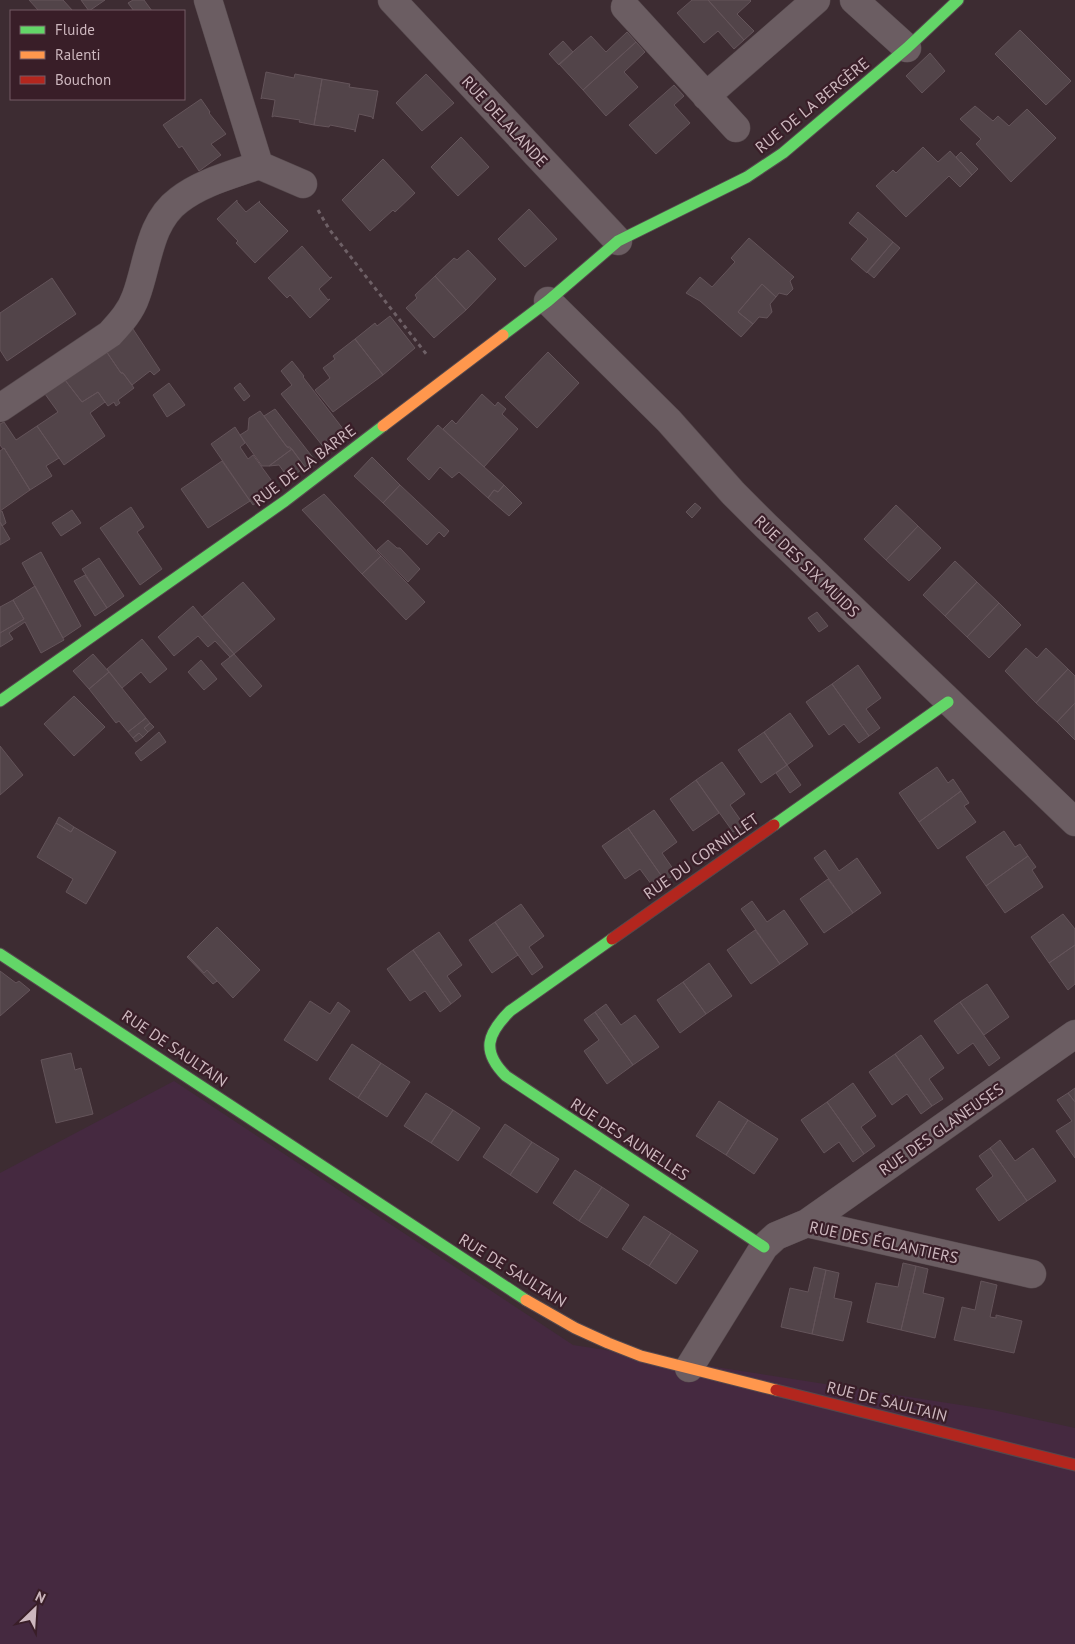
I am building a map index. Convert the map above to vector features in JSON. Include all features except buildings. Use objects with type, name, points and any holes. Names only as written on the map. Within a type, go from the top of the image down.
[{"type":"street","points":[[208,0],[259,165]]},
{"type":"street","name":"RUE DELALANDE","points":[[392,0],[618,241]]},
{"type":"street","points":[[706,96],[816,0]]},
{"type":"street","points":[[854,0],[907,48]]},
{"type":"street","name":"RUE DE LA BERGÈRE","points":[[618,241],[747,177],[766,165],[804,136],[907,48],[958,0]]},
{"type":"street","points":[[625,7],[736,128]]},
{"type":"street","points":[[0,408],[110,334],[121,322],[136,297],[159,224],[172,206],[202,186],[259,165],[303,184]]},
{"type":"street","name":"RUE DE LA BARRE","points":[[0,702],[285,501],[548,301],[618,241]]},
{"type":"street","name":"RUE DES SIX MUIDS","points":[[548,301],[669,421],[733,493],[766,526],[1075,822]]},
{"type":"street","name":"RUE DU CORNILLET","points":[[488,1049],[490,1037],[495,1028],[510,1011],[948,702]]},
{"type":"street","name":"RUE DE SAULTAIN","points":[[0,954],[527,1300],[573,1326],[623,1350],[1075,1465]]},
{"type":"street","name":"RUE DES GLANEUSES","points":[[806,1223],[1075,1034]]},
{"type":"street","name":"RUE DES AUNELLES","points":[[488,1049],[491,1060],[497,1069],[506,1076],[764,1247]]},
{"type":"street","name":"RUE DES ÉGLANTIERS","points":[[689,1368],[764,1247],[776,1236],[806,1223],[1032,1274]]},
{"type":"path","points":[[303,184],[329,229],[446,378]]},
{"type":"shaded area","points":[[174,1081],[573,1345],[993,1410],[1075,1428],[1075,1644],[0,1644],[0,1173]]},
{"type":"traffic: fast","points":[[503,335],[548,301],[618,241],[747,177],[783,153],[907,48],[958,0]]},
{"type":"traffic: fast","points":[[0,701],[285,501],[383,426]]},
{"type":"traffic: fast","points":[[774,825],[948,702]]},
{"type":"traffic: fast","points":[[612,939],[510,1011],[502,1019],[496,1027],[490,1043],[493,1059],[506,1076],[764,1247]]},
{"type":"traffic: fast","points":[[0,954],[526,1300]]},
{"type":"traffic: slow","points":[[383,426],[503,335]]},
{"type":"traffic: slow","points":[[526,1300],[575,1328],[641,1356],[776,1390]]},
{"type":"traffic: jam","points":[[612,939],[774,825]]},
{"type":"traffic: jam","points":[[776,1390],[1075,1465]]}]
